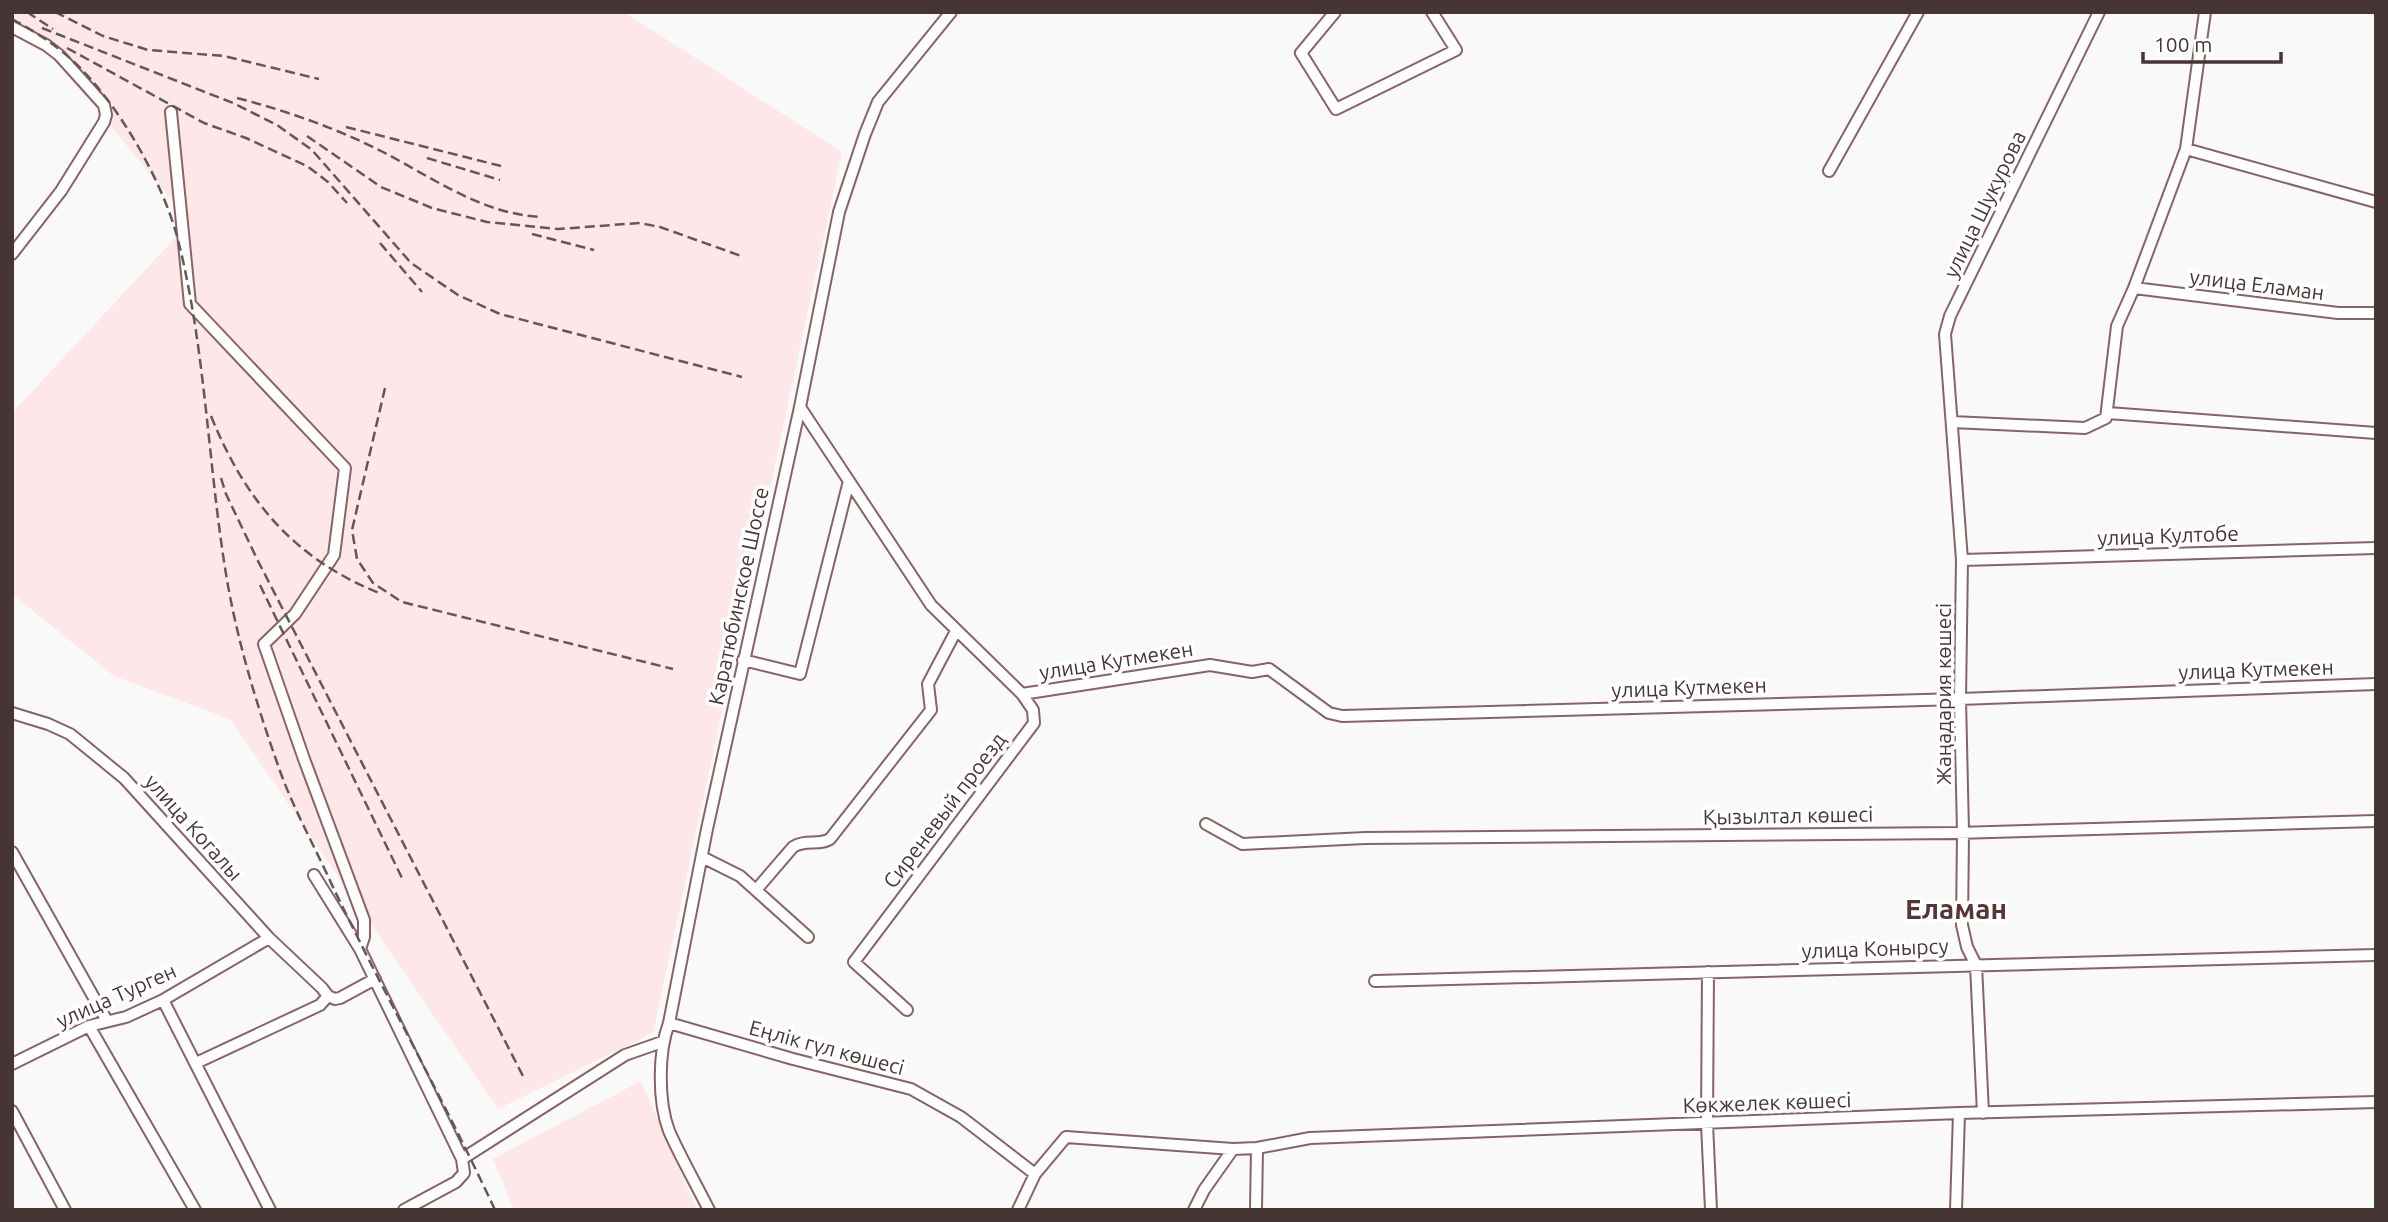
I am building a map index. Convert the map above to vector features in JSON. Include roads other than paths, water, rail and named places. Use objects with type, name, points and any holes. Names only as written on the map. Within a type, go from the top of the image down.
[{"type":"street","name":"Каратюбинское Шоссе","points":[[709,1210],[668,1128],[661,1083],[662,1042],[670,1023],[743,660],[800,407],[839,212],[878,102],[898,74],[951,12]]},
{"type":"street","points":[[1335,12],[1301,53],[1336,109],[1456,50],[1432,12]]},
{"type":"street","points":[[1829,171],[1918,12]]},
{"type":"street","name":"улица Шукурова","points":[[1952,422],[1944,343],[1947,325],[2099,12]]},
{"type":"street","points":[[1952,422],[2085,428],[2102,421],[2108,413],[2117,326],[2186,149],[2205,12]]},
{"type":"street","points":[[12,27],[59,54],[104,105],[106,115],[61,191],[12,254]]},
{"type":"street","points":[[172,112],[190,304],[345,468],[334,555],[295,614],[264,644],[364,920],[364,937],[360,949]]},
{"type":"street","points":[[2186,149],[2376,202]]},
{"type":"street","name":"улица Еламан","points":[[2134,288],[2338,313],[2376,313]]},
{"type":"street","name":"Сиреневый проезд","points":[[800,407],[931,605],[1022,694],[1033,710],[1034,723],[854,962],[907,1010]]},
{"type":"street","points":[[2108,413],[2376,433]]},
{"type":"street","name":"Жаңадария көшесі","points":[[1952,422],[1962,560],[1962,925],[1966,947],[1976,965],[1983,1113]]},
{"type":"street","points":[[743,660],[800,674],[849,481]]},
{"type":"street","name":"улица Култобе","points":[[1962,560],[2376,548]]},
{"type":"street","points":[[756,890],[793,847],[799,843],[825,842],[830,839],[930,710],[928,684],[957,631]]},
{"type":"street","name":"улица Кутмекен","points":[[1022,694],[1210,665],[1252,672],[1269,669],[1329,713],[1342,716],[1960,699],[2376,684]]},
{"type":"street","name":"улица Когалы","points":[[12,713],[48,724],[69,734],[124,778],[269,938],[328,996]]},
{"type":"street","name":"Қызылтал көшесі","points":[[1206,824],[1242,844],[1365,838],[1963,832],[2376,821]]},
{"type":"street","points":[[12,852],[107,1021]]},
{"type":"street","points":[[702,857],[740,876],[808,937]]},
{"type":"street","points":[[314,874],[360,949],[462,1159],[464,1173],[456,1182],[404,1210]]},
{"type":"street","name":"улица Турген","points":[[12,1064],[89,1026],[126,1017],[163,1000],[269,938]]},
{"type":"street","name":"улица Конырсу","points":[[1375,981],[2376,955]]},
{"type":"street","points":[[1708,972],[1707,1124],[1711,1210]]},
{"type":"street","points":[[196,1063],[320,1005],[328,996],[340,998],[374,979]]},
{"type":"street","points":[[163,1000],[270,1210]]},
{"type":"street","name":"Еңлік гүл көшесі","points":[[670,1023],[793,1059],[911,1089],[961,1118],[1035,1174]]},
{"type":"street","points":[[89,1026],[195,1210]]},
{"type":"street","points":[[462,1159],[625,1055],[662,1042]]},
{"type":"street","name":"Көкжелек көшесі","points":[[1035,1174],[1066,1137],[1233,1149],[1257,1148],[1310,1138],[1959,1113],[2376,1102]]},
{"type":"street","points":[[12,1111],[65,1210]]},
{"type":"street","points":[[1956,1210],[1959,1113]]},
{"type":"street","points":[[1256,1210],[1257,1148]]},
{"type":"street","points":[[1194,1210],[1204,1189],[1233,1149]]},
{"type":"street","points":[[1018,1210],[1035,1174]]},
{"type":"railway","points":[[27,12],[53,29]]},
{"type":"railway","points":[[55,12],[103,36],[148,50],[224,56],[319,79]]},
{"type":"railway","points":[[12,19],[58,48],[89,77],[136,143],[171,217],[195,324],[227,580],[243,652],[264,724],[298,814],[495,1210]]},
{"type":"railway","points":[[42,28],[233,103],[277,125],[312,150],[411,263],[458,295],[500,314],[742,377]]},
{"type":"railway","points":[[67,48],[204,123],[246,138],[307,166],[328,182],[347,203]]},
{"type":"railway","points":[[237,98],[293,114],[347,135],[478,202],[498,209],[541,217]]},
{"type":"railway","points":[[346,127],[501,166]]},
{"type":"railway","points":[[307,136],[381,187],[432,208],[487,222],[558,229],[640,223],[660,227],[744,257]]},
{"type":"railway","points":[[427,158],[500,180]]},
{"type":"railway","points":[[532,234],[594,250]]},
{"type":"railway","points":[[380,243],[422,292]]},
{"type":"railway","points":[[385,388],[352,530],[357,559],[373,583],[402,602],[673,669]]},
{"type":"railway","points":[[211,416],[240,474],[256,500],[276,523],[297,544],[321,562],[348,579],[379,593]]},
{"type":"railway","points":[[221,478],[257,559],[524,1078]]},
{"type":"railway","points":[[260,585],[402,878]]},
{"type":"district","name":"Еламан","points":[[1956,908]]}]
